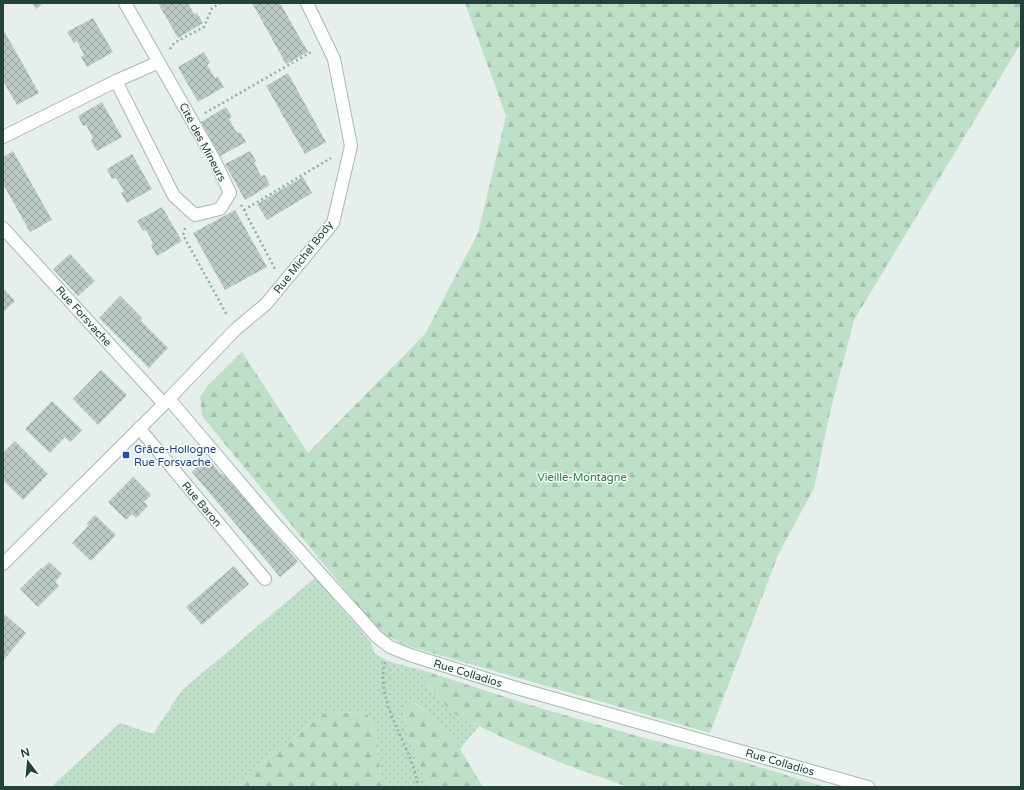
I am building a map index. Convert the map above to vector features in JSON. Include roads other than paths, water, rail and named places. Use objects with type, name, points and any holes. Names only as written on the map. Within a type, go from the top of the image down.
[{"type":"street","name":"Cité des Mineurs","points":[[116,81],[174,196],[195,215],[220,209],[230,193],[215,161],[125,3]]},
{"type":"street","name":"Rue Michel Body","points":[[167,402],[236,330],[266,304],[333,223],[351,146],[334,58],[307,3]]},
{"type":"street","points":[[3,137],[116,81],[159,62]]},
{"type":"street","name":"Rue Forsvache","points":[[3,228],[167,402]]},
{"type":"street","points":[[3,564],[167,402]]},
{"type":"street","name":"Rue Colladios","points":[[167,402],[377,637],[390,647],[410,655],[513,687],[868,787]]},
{"type":"street","name":"Rue Baron","points":[[139,428],[265,579]]},
{"type":"place","name":"Grâce-Hollogne Rue Forsvache","points":[[126,455]]},
{"type":"park label","name":"Vieille-Montagne","points":[[582,477]]}]
